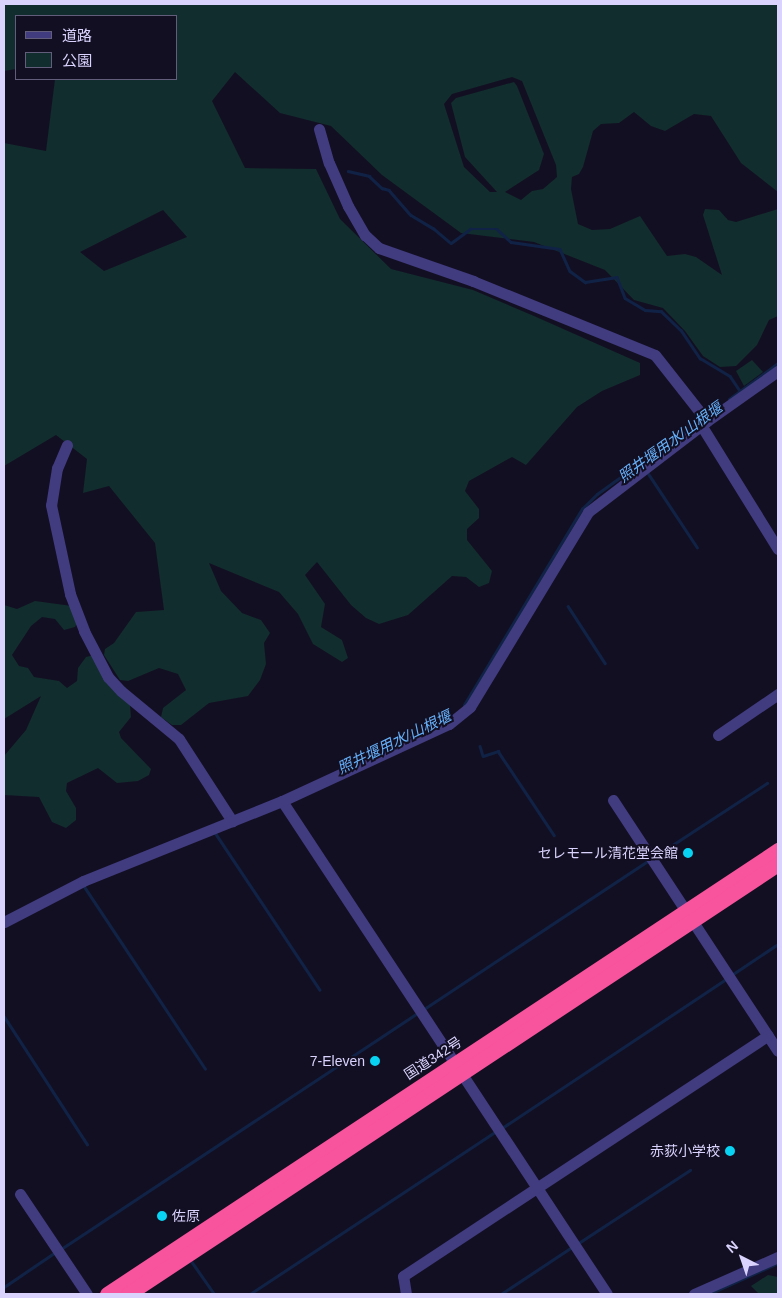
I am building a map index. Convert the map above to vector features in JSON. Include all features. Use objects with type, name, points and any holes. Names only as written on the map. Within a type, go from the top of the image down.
[{"type":"highway","name":"国道342号","points":[[107,1294],[459,1068],[689,916],[778,850]]},
{"type":"highway","name":"国道342号","points":[[689,916],[778,864]]},
{"type":"highway","name":"国道342号","points":[[128,1294],[459,1068]]},
{"type":"street","points":[[319,129],[329,163],[348,206],[365,235],[379,248],[473,281],[655,355],[704,423],[778,549]]},
{"type":"street","points":[[4,922],[83,881],[282,801],[449,724],[465,713],[588,512],[704,423],[778,371]]},
{"type":"street","points":[[67,445],[57,468],[51,506],[70,594],[84,631],[108,676],[121,691],[179,739],[232,822]]},
{"type":"street","points":[[718,735],[778,694]]},
{"type":"street","points":[[613,800],[778,1050]]},
{"type":"street","points":[[282,801],[538,1186],[607,1294]]},
{"type":"street","points":[[406,1294],[403,1276],[768,1034]]},
{"type":"street","points":[[20,1194],[87,1294]]},
{"type":"street","points":[[694,1294],[778,1257]]},
{"type":"green space","points":[[4,4],[774,4],[778,6],[778,192],[741,163],[711,116],[694,114],[665,131],[651,126],[634,112],[619,123],[601,124],[593,131],[583,167],[579,174],[572,177],[571,189],[578,224],[592,230],[610,229],[640,216],[667,256],[685,254],[696,257],[722,275],[703,215],[705,209],[719,210],[728,220],[736,222],[778,209],[778,316],[769,320],[757,345],[736,366],[720,367],[703,356],[685,331],[663,308],[634,300],[605,270],[534,242],[461,233],[382,175],[331,126],[280,113],[235,72],[212,101],[245,168],[316,169],[340,219],[391,269],[473,290],[640,363],[640,375],[602,391],[577,407],[526,465],[512,457],[469,481],[465,491],[479,509],[479,518],[467,529],[467,540],[492,571],[489,583],[479,587],[466,577],[452,576],[408,615],[379,624],[366,618],[351,605],[317,562],[305,575],[325,604],[321,627],[342,640],[348,658],[342,662],[313,644],[298,614],[279,592],[209,563],[221,591],[242,613],[261,620],[270,633],[264,643],[266,664],[260,680],[248,696],[209,703],[181,725],[172,725],[161,717],[163,708],[186,690],[178,674],[159,668],[128,681],[120,680],[104,655],[105,649],[114,643],[136,612],[164,610],[155,543],[109,486],[83,493],[87,459],[56,435],[4,466],[4,143],[46,151],[55,80],[178,80],[178,15],[15,15],[15,69],[4,71]],"holes":[[[512,77],[522,81],[556,165],[557,177],[543,189],[532,191],[521,200],[505,192],[539,170],[544,154],[514,82],[456,98],[451,103],[465,157],[497,192],[490,192],[464,167],[444,104],[452,94]],[[163,210],[187,237],[104,271],[80,252]]]},
{"type":"green space","points":[[752,360],[763,372],[744,386],[736,371]]},
{"type":"green space","points":[[35,601],[72,606],[78,621],[75,627],[64,630],[55,619],[42,617],[31,626],[12,655],[19,666],[28,668],[34,677],[59,681],[67,688],[77,681],[78,668],[86,657],[94,655],[130,705],[131,717],[119,732],[121,738],[151,769],[149,775],[138,781],[117,783],[98,768],[67,783],[66,791],[76,808],[76,820],[66,828],[52,822],[39,797],[4,795],[4,756],[26,730],[41,696],[4,719],[4,605],[17,609]]},
{"type":"green space","points":[[768,1275],[778,1277],[778,1294],[759,1294],[751,1286]]},
{"type":"waterway","points":[[348,171],[369,176],[382,188],[389,190],[411,215],[433,228],[451,243],[470,229],[497,229],[511,242],[560,249],[570,271],[585,282],[617,277],[625,298],[645,310],[661,311],[681,330],[700,358],[730,376],[740,391]]},
{"type":"waterway","name":"照井堰用水/山根堰","points":[[729,399],[778,363]]},
{"type":"waterway","name":"照井堰用水/山根堰","points":[[464,705],[582,509],[597,494],[690,427]]},
{"type":"waterway","points":[[648,473],[697,547]]},
{"type":"waterway","points":[[568,606],[605,663]]},
{"type":"waterway","points":[[480,746],[483,756],[498,751],[554,835]]},
{"type":"waterway","points":[[654,857],[767,783]]},
{"type":"waterway","points":[[216,834],[320,990]]},
{"type":"waterway","points":[[424,1009],[649,860]]},
{"type":"waterway","points":[[84,886],[205,1068]]},
{"type":"waterway","points":[[733,974],[778,944]]},
{"type":"waterway","points":[[502,1128],[726,979]]},
{"type":"waterway","points":[[61,1249],[417,1013]]},
{"type":"waterway","points":[[4,1016],[87,1144]]},
{"type":"waterway","points":[[250,1294],[495,1132]]},
{"type":"waterway","points":[[577,1244],[690,1170]]},
{"type":"waterway","points":[[501,1294],[572,1247]]},
{"type":"waterway","points":[[4,1287],[54,1253]]},
{"type":"waterway","points":[[192,1262],[214,1294]]},
{"type":"waterway","points":[[709,1294],[778,1263]]},
{"type":"place","name":"セレモール清花堂会館","points":[[688,853]]},
{"type":"place","name":"7-Eleven","points":[[375,1061]]},
{"type":"place","name":"赤荻小学校","points":[[730,1151]]},
{"type":"place","name":"佐原","points":[[162,1216]]}]
